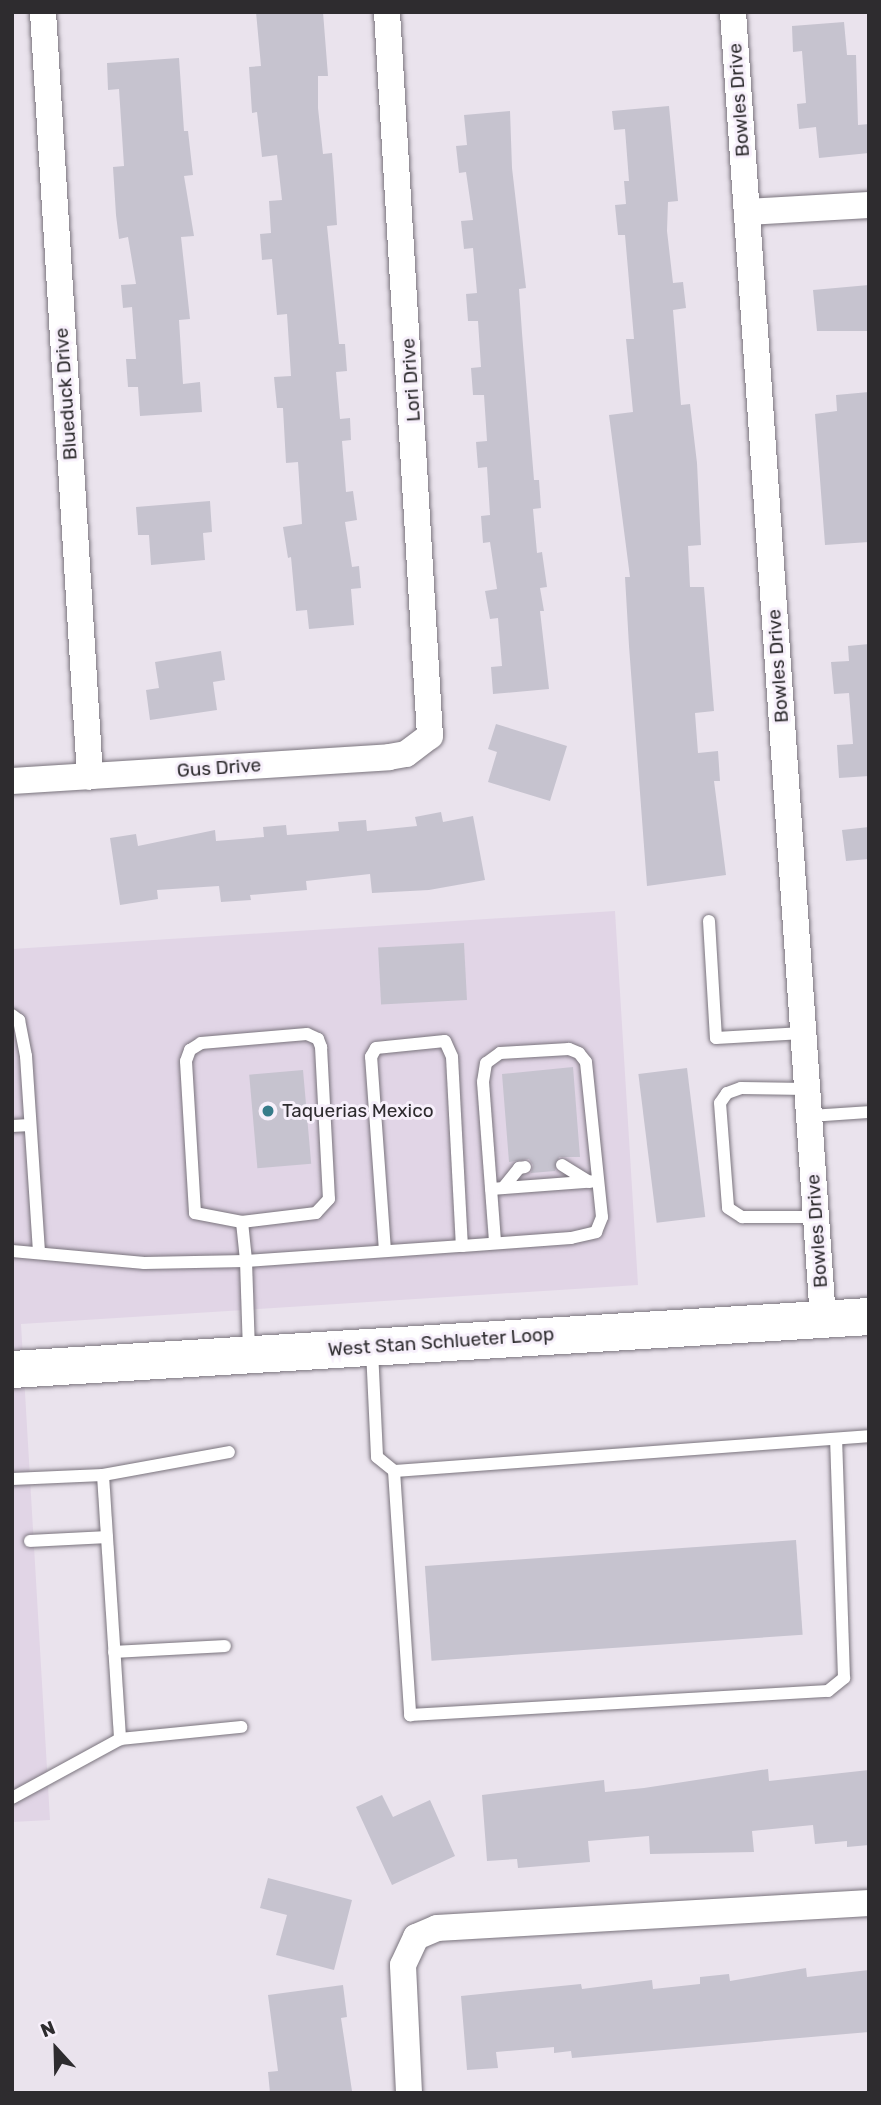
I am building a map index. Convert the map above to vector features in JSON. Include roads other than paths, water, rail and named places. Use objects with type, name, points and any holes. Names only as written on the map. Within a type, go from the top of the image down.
[{"type":"main road","name":"West Stan Schlueter Loop","points":[[12,1369],[869,1316]]},
{"type":"street","name":"Blueduck Drive","points":[[43,12],[90,777]]},
{"type":"street","name":"Lori Drive","points":[[387,12],[432,718],[430,736],[422,744]]},
{"type":"street","name":"Bowles Drive","points":[[733,12],[823,1319]]},
{"type":"street","points":[[747,212],[869,205]]},
{"type":"street","name":"Gus Drive","points":[[12,781],[389,757],[422,744]]},
{"type":"street","points":[[408,2093],[402,1965],[416,1937],[437,1928],[869,1903]]},
{"type":"lane","points":[[709,921],[716,1038],[803,1033]]},
{"type":"lane","points":[[12,1015],[19,1020],[26,1056],[39,1254]]},
{"type":"lane","points":[[307,1034],[318,1039],[321,1047],[329,1199],[316,1213],[242,1222],[195,1213],[187,1061],[190,1050],[201,1043],[307,1034]]},
{"type":"lane","points":[[386,1251],[371,1057],[376,1048],[445,1041],[452,1056],[462,1246]]},
{"type":"lane","points":[[12,1251],[144,1263],[246,1261],[462,1246],[495,1243],[596,1232],[602,1217],[594,1181],[586,1062],[579,1053],[569,1049],[500,1052],[486,1063],[482,1082],[497,1189],[495,1243]]},
{"type":"lane","points":[[807,1089],[741,1088],[727,1093],[720,1103],[728,1208],[742,1217],[816,1217]]},
{"type":"lane","points":[[809,1116],[869,1112]]},
{"type":"lane","points":[[12,1126],[30,1125]]},
{"type":"lane","points":[[562,1165],[594,1181]]},
{"type":"lane","points":[[497,1189],[519,1168],[525,1167]]},
{"type":"lane","points":[[497,1189],[594,1181]]},
{"type":"lane","points":[[242,1222],[249,1354]]},
{"type":"lane","points":[[372,1347],[377,1457],[394,1471],[869,1436]]},
{"type":"lane","points":[[394,1471],[410,1716],[828,1691],[844,1678],[836,1439]]},
{"type":"lane","points":[[12,1479],[103,1475],[229,1452]]},
{"type":"lane","points":[[103,1475],[120,1739]]},
{"type":"lane","points":[[30,1541],[107,1537]]},
{"type":"lane","points":[[114,1652],[225,1646]]},
{"type":"lane","points":[[12,1798],[120,1739],[240,1727]]},
{"type":"place","name":"Taquerias Mexico","points":[[268,1111]]}]
